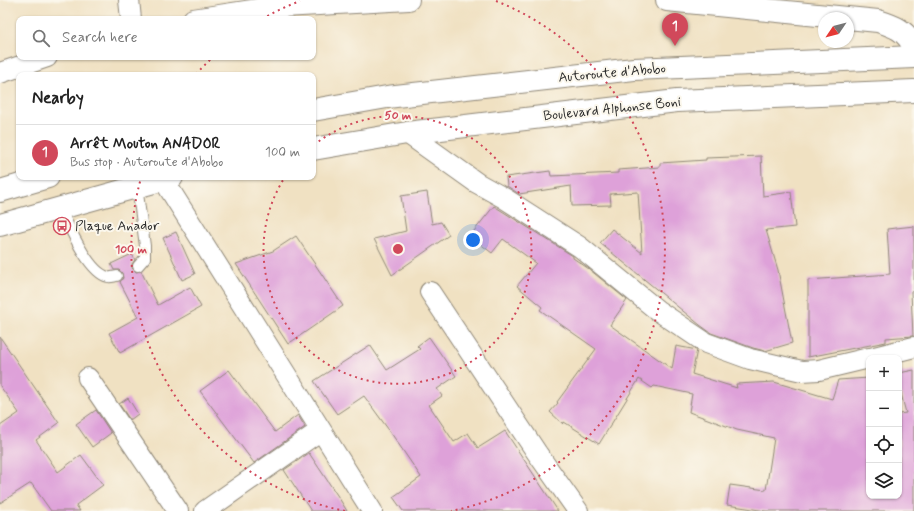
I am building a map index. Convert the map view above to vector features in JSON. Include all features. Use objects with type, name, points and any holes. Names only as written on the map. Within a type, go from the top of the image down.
[{"type":"main road","points":[[667,0],[878,21],[895,26],[910,38],[914,46]]},
{"type":"main road","name":"Autoroute d'Abobo","points":[[316,109],[387,97],[634,69],[914,57]]},
{"type":"main road","name":"Boulevard Alphonse Boni","points":[[316,148],[407,133],[677,101],[914,91]]},
{"type":"main road","points":[[0,191],[38,180]]},
{"type":"main road","points":[[0,225],[160,180]]},
{"type":"street","points":[[129,0],[131,16]]},
{"type":"street","points":[[212,16],[265,8],[409,0]]},
{"type":"street","points":[[0,73],[38,60]]},
{"type":"street","points":[[407,133],[477,183],[504,198],[580,247],[657,310],[706,343],[750,359],[802,371],[819,370],[866,359]]},
{"type":"street","points":[[169,180],[372,511]]},
{"type":"street","points":[[430,292],[578,511]]},
{"type":"street","points":[[882,355],[914,347]]},
{"type":"street","points":[[88,378],[178,511]]},
{"type":"street","points":[[205,511],[321,430]]},
{"type":"lane","points":[[137,186],[145,246],[145,258],[138,266]]},
{"type":"lane","points":[[60,208],[88,263],[108,277],[117,276]]},
{"type":"building","points":[[761,156],[763,196],[791,192],[795,227],[766,230],[778,270],[792,343],[765,351],[711,333],[600,243],[612,229],[642,253],[638,192],[610,194],[611,205],[572,206],[571,186],[519,194],[507,186],[506,177],[550,171],[551,176],[618,173],[618,170],[660,167],[660,163],[706,160],[706,158]]},
{"type":"building","points":[[427,192],[432,224],[441,222],[449,235],[392,275],[374,239],[406,231],[401,196]]},
{"type":"building","points":[[494,206],[573,256],[573,258],[627,300],[610,325],[672,369],[676,346],[697,350],[692,374],[737,388],[736,384],[774,382],[832,399],[838,380],[866,378],[866,499],[902,499],[902,414],[906,413],[902,398],[902,372],[914,370],[914,511],[766,511],[727,505],[730,485],[766,490],[774,438],[737,430],[689,412],[692,394],[654,386],[652,388],[639,379],[599,444],[564,422],[563,424],[550,412],[596,349],[540,310],[542,307],[517,286],[536,263],[503,239],[492,253],[470,236]]},
{"type":"building","points":[[914,226],[914,291],[911,292],[913,336],[886,338],[886,342],[808,357],[808,280],[890,274],[887,229]]},
{"type":"building","points":[[176,232],[195,274],[182,280],[163,238]]},
{"type":"building","points":[[296,236],[343,306],[288,344],[236,264],[273,251]]},
{"type":"building","points":[[132,254],[135,260],[132,264],[132,268],[136,272],[141,271],[158,305],[190,287],[201,307],[120,353],[109,333],[138,317],[120,282],[123,278],[122,273],[119,270],[114,270],[111,264]]},
{"type":"building","points":[[0,337],[59,423],[36,440],[58,472],[81,455],[103,485],[76,505],[80,511],[51,511],[31,483],[0,503],[0,426],[19,413],[0,386]]},
{"type":"building","points":[[429,337],[456,376],[437,389],[442,396],[429,405],[454,442],[468,433],[478,448],[505,431],[558,511],[403,511],[393,497],[421,477],[391,433],[364,396],[337,414],[314,381],[370,345],[387,370],[420,349],[417,346]]},
{"type":"building","points":[[229,370],[275,432],[298,415],[305,427],[254,463],[200,391]]},
{"type":"building","points":[[128,398],[138,414],[130,420],[119,404]]},
{"type":"building","points":[[96,410],[111,433],[92,447],[76,424]]},
{"type":"building","points":[[309,453],[347,511],[311,511],[284,470]]},
{"type":"place","name":"Arrêt Mouton ANADOR","points":[[675,46]]},
{"type":"place","name":"Plaque Anador","points":[[62,226]]}]
